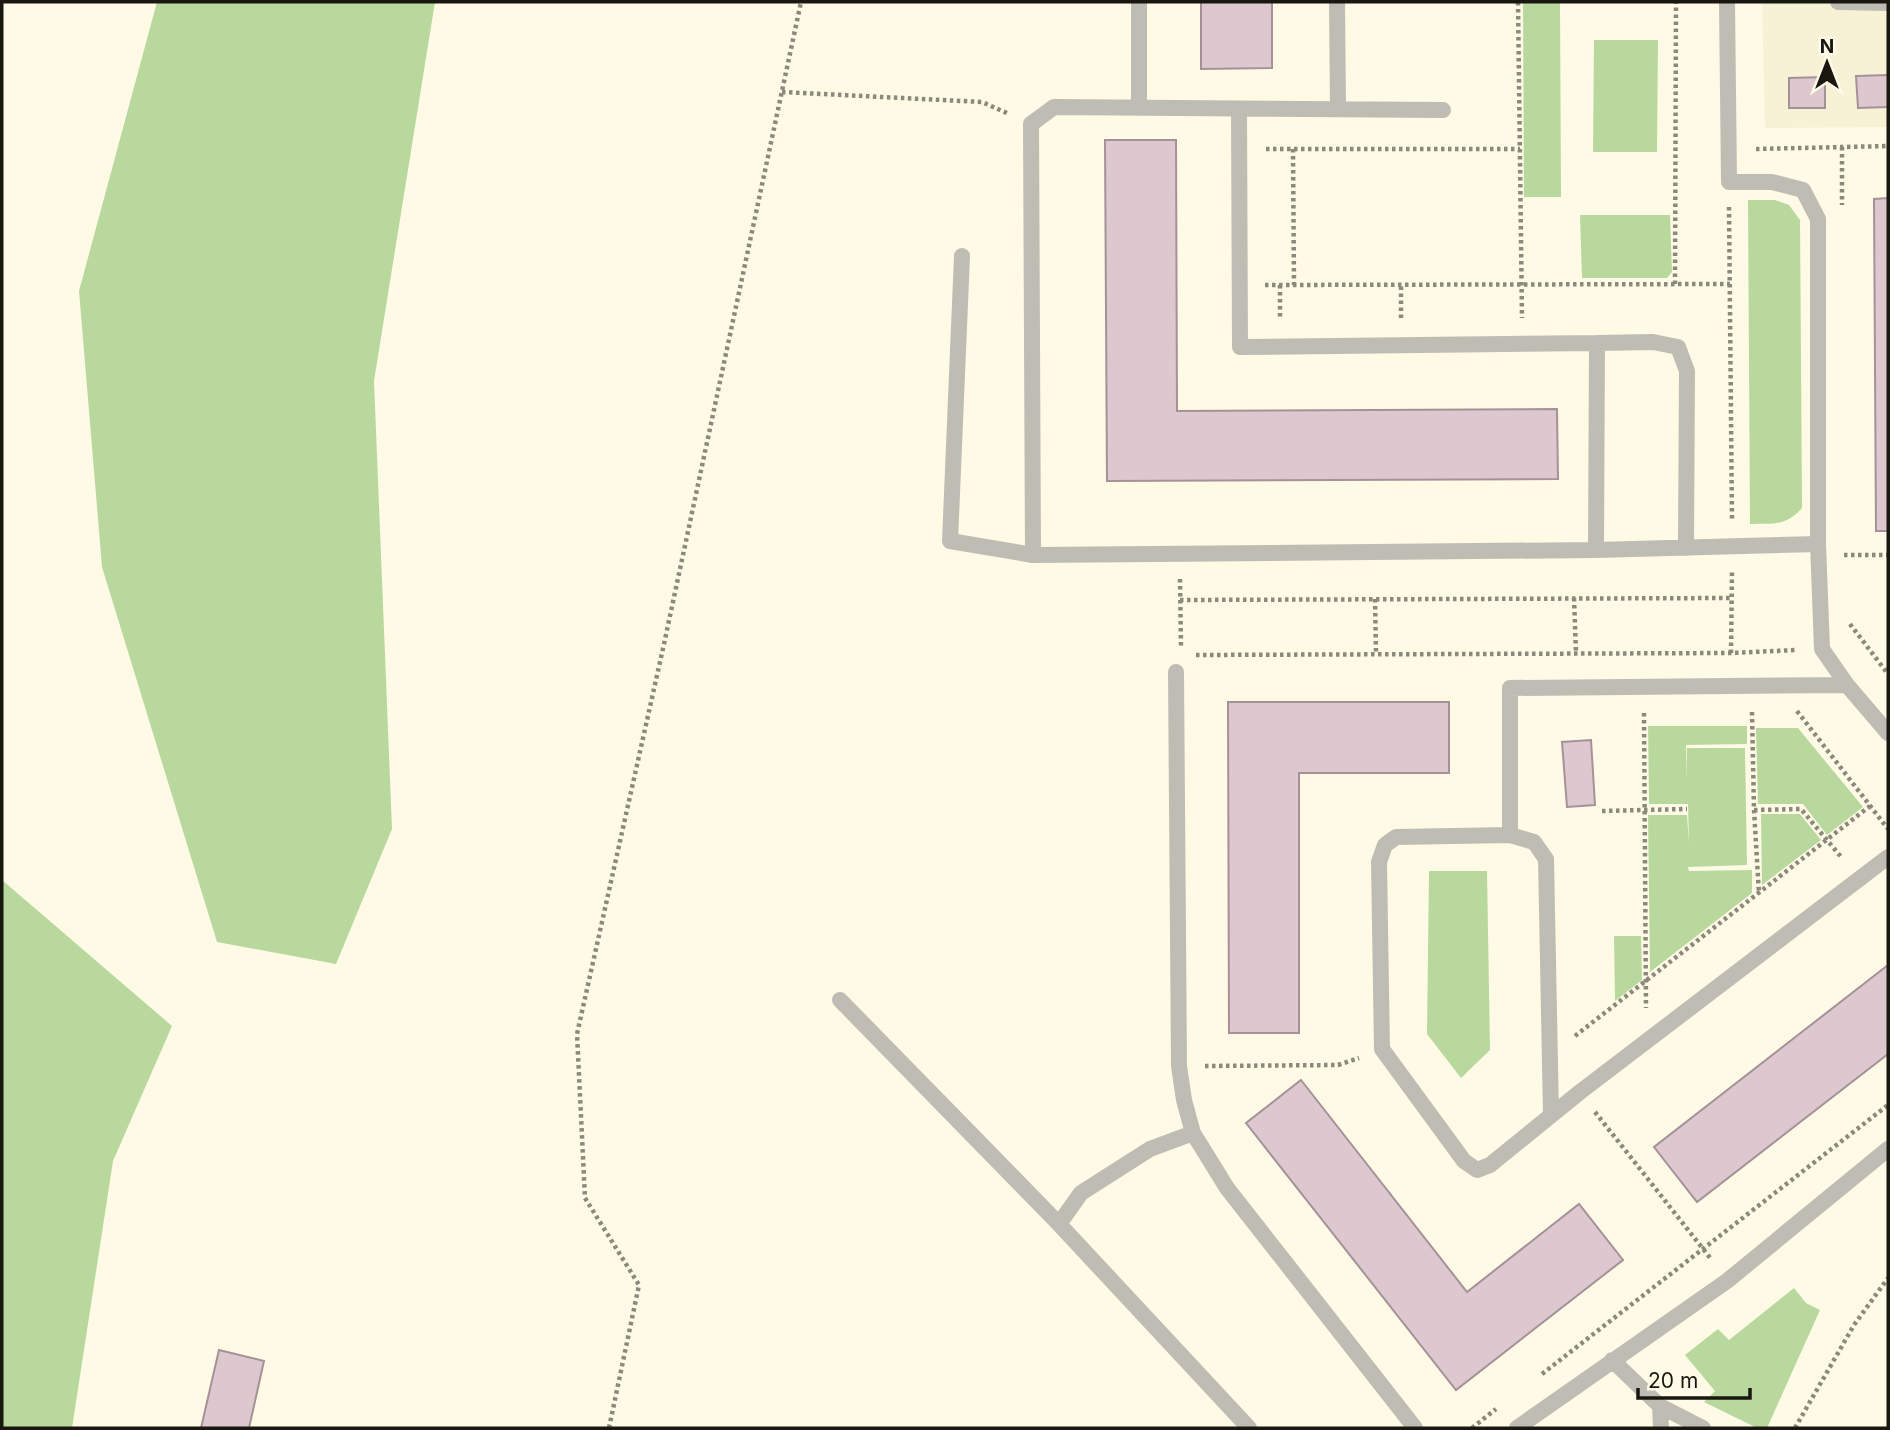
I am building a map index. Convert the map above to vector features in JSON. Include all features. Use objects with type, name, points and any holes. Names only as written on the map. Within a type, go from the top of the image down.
[{"type":"lane","points":[[1139,2],[1139,107]]},
{"type":"lane","points":[[1337,2],[1338,109]]},
{"type":"lane","points":[[1727,2],[1729,182],[1772,182],[1804,190],[1818,219],[1818,544],[1822,649],[1847,685],[1888,733]]},
{"type":"lane","points":[[1838,2],[1888,3]]},
{"type":"lane","points":[[1033,555],[1031,124],[1054,107],[1443,110]]},
{"type":"lane","points":[[1239,109],[1240,347],[1653,342],[1678,347],[1686,371],[1686,548]]},
{"type":"lane","points":[[962,256],[950,541],[1033,555],[1596,550],[1818,544]]},
{"type":"lane","points":[[1596,550],[1597,343]]},
{"type":"lane","points":[[1176,672],[1179,1066],[1184,1100],[1194,1133],[1227,1188],[1415,1428]]},
{"type":"lane","points":[[1510,835],[1510,688],[1847,685]]},
{"type":"lane","points":[[1550,1114],[1546,859],[1534,842],[1510,835],[1396,837],[1385,845],[1379,862],[1382,1049],[1464,1161],[1477,1170],[1490,1165],[1550,1114],[1888,857]]},
{"type":"lane","points":[[840,1000],[1059,1224],[1249,1428]]},
{"type":"lane","points":[[1059,1224],[1081,1193],[1150,1149],[1194,1133]]},
{"type":"lane","points":[[1517,1428],[1727,1281],[1888,1149]]},
{"type":"lane","points":[[1612,1360],[1660,1406],[1703,1428]]},
{"type":"lane","points":[[1660,1406],[1661,1428]]},
{"type":"path","points":[[609,1428],[639,1285],[585,1198],[578,1034],[801,2]]},
{"type":"path","points":[[1518,2],[1522,343]]},
{"type":"path","points":[[1675,284],[1676,2]]},
{"type":"path","points":[[782,92],[982,102],[1031,124]]},
{"type":"path","points":[[1727,149],[1888,146]]},
{"type":"path","points":[[1239,149],[1520,149]]},
{"type":"path","points":[[1293,149],[1294,285]]},
{"type":"path","points":[[1729,182],[1731,653]]},
{"type":"path","points":[[1239,285],[1730,284]]},
{"type":"path","points":[[1280,285],[1281,347]]},
{"type":"path","points":[[1176,672],[1181,655],[1180,553]]},
{"type":"path","points":[[1843,555],[1888,555]]},
{"type":"path","points":[[1574,598],[1576,653]]},
{"type":"path","points":[[1180,600],[1731,598]]},
{"type":"path","points":[[1375,599],[1376,654]]},
{"type":"path","points":[[1181,655],[1731,653],[1822,649]]},
{"type":"path","points":[[1759,894],[1752,711],[1763,711]]},
{"type":"path","points":[[1786,711],[1797,711],[1888,829]]},
{"type":"path","points":[[1633,712],[1644,712],[1645,981],[1648,1041]]},
{"type":"path","points":[[1549,1056],[1870,806]]},
{"type":"path","points":[[1602,811],[1687,808]]},
{"type":"path","points":[[1754,810],[1801,808],[1860,879]]},
{"type":"path","points":[[1179,1066],[1338,1065],[1382,1049]]},
{"type":"path","points":[[1580,1092],[1727,1281]]},
{"type":"path","points":[[1538,1377],[1888,1105]]},
{"type":"path","points":[[1795,1428],[1854,1325],[1888,1278]]},
{"type":"path","points":[[1472,1428],[1505,1403]]},
{"type":"shaded area","points":[[1762,2],[1888,2],[1888,127],[1765,128]]},
{"type":"green space","points":[[157,2],[435,2],[374,381],[392,829],[336,964],[217,942],[102,567],[79,291]]},
{"type":"green space","points":[[1523,2],[1560,2],[1561,197],[1524,197]]},
{"type":"green space","points":[[1594,40],[1658,40],[1657,152],[1593,152]]},
{"type":"green space","points":[[1748,200],[1775,200],[1789,205],[1800,220],[1802,508],[1790,518],[1773,524],[1750,524]]},
{"type":"green space","points":[[1580,215],[1670,215],[1672,272],[1667,278],[1582,278]]},
{"type":"green space","points":[[1648,726],[1747,726],[1747,744],[1686,745],[1687,780],[1687,748],[1745,748],[1747,865],[1688,867],[1689,871],[1752,870],[1752,893],[1650,972],[1648,815],[1687,815],[1689,844],[1688,804],[1649,804]]},
{"type":"green space","points":[[1756,728],[1798,728],[1863,807],[1827,835],[1803,804],[1758,804]]},
{"type":"green space","points":[[1761,814],[1800,814],[1821,840],[1762,885]]},
{"type":"green space","points":[[1429,871],[1487,871],[1490,1050],[1461,1078],[1427,1034]]},
{"type":"green space","points":[[2,880],[172,1026],[113,1161],[72,1428],[2,1428]]},
{"type":"green space","points":[[1614,936],[1641,936],[1642,980],[1615,1001]]},
{"type":"green space","points":[[1794,1288],[1806,1303],[1820,1310],[1767,1428],[1757,1428],[1704,1402],[1715,1391],[1685,1355],[1718,1329],[1729,1340]]},
{"type":"building","points":[[1201,2],[1272,2],[1272,68],[1201,69]]},
{"type":"building","points":[[1888,75],[1888,107],[1858,108],[1856,76]]},
{"type":"building","points":[[1825,77],[1825,108],[1789,108],[1789,78]]},
{"type":"building","points":[[1105,140],[1176,140],[1177,411],[1557,409],[1558,479],[1107,481]]},
{"type":"building","points":[[1888,198],[1888,531],[1876,531],[1874,199]]},
{"type":"building","points":[[1228,702],[1449,702],[1449,773],[1299,773],[1299,1033],[1229,1033]]},
{"type":"building","points":[[1591,740],[1595,805],[1567,807],[1562,742]]},
{"type":"building","points":[[1888,965],[1888,1054],[1697,1202],[1654,1147]]},
{"type":"building","points":[[1301,1080],[1467,1292],[1579,1204],[1623,1260],[1456,1390],[1246,1123]]},
{"type":"building","points":[[219,1350],[264,1361],[249,1428],[201,1428]]}]
